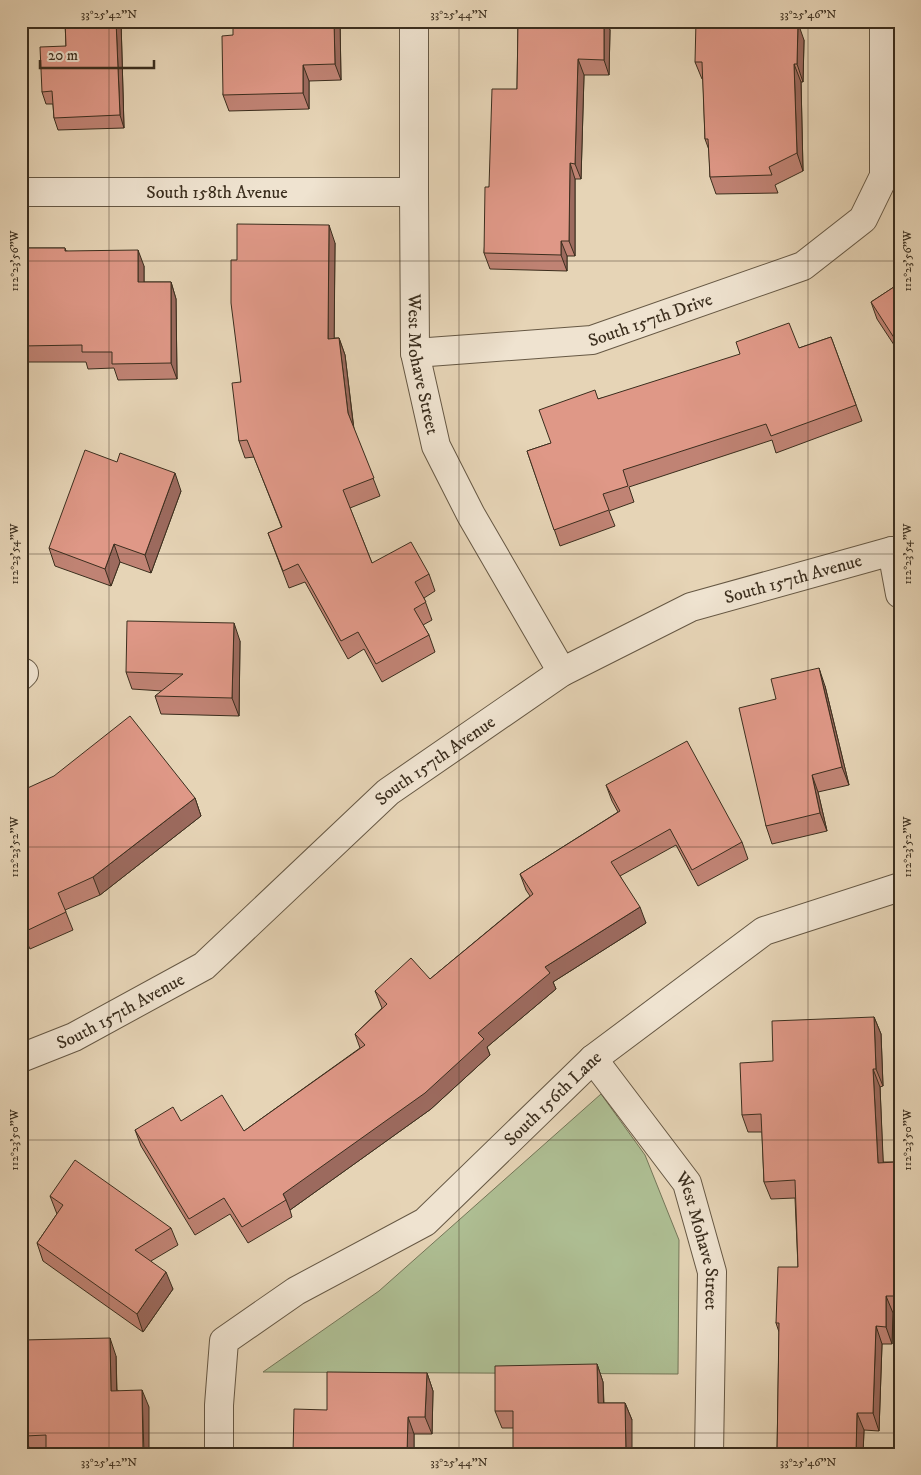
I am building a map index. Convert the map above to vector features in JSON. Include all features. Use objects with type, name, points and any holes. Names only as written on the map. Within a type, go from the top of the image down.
[{"type":"street","name":"West Mohave Street","points":[[414,21],[415,353],[436,446],[471,515],[562,672]]},
{"type":"street","name":"South 157th Drive","points":[[415,353],[592,340],[803,266],[863,219],[884,176],[884,21]]},
{"type":"street","name":"South 158th Avenue","points":[[21,192],[414,192]]},
{"type":"street","name":"South 157th Avenue","points":[[21,1058],[74,1037],[204,966],[388,792],[562,672],[691,606],[896,551]]},
{"type":"street","points":[[896,551],[900,594]]},
{"type":"street","name":"South 156th Lane","points":[[219,1454],[219,1405],[224,1341],[296,1291],[426,1222],[593,1059],[764,931],[900,887]]},
{"type":"street","name":"West Mohave Street","points":[[593,1059],[687,1183],[712,1272],[709,1454]]},
{"type":"green space","points":[[601,1094],[645,1155],[679,1240],[678,1374],[263,1372],[379,1291]]},
{"type":"building","points":[[65,21],[116,21],[120,115],[54,118],[52,91],[42,92],[40,47],[66,46]]},
{"type":"building","points":[[233,21],[334,21],[335,64],[303,65],[303,93],[223,95],[222,36],[233,35]]},
{"type":"building","points":[[518,21],[604,21],[604,60],[578,59],[575,164],[570,163],[569,241],[561,241],[561,255],[484,253],[485,187],[489,187],[492,89],[517,89]]},
{"type":"building","points":[[696,21],[798,23],[797,64],[794,64],[797,153],[769,167],[772,175],[710,177],[708,139],[705,139],[702,62],[695,62]]},
{"type":"building","points":[[237,224],[329,225],[328,339],[339,338],[348,413],[374,478],[343,490],[372,563],[411,542],[429,574],[415,582],[426,602],[414,609],[429,635],[376,664],[358,632],[341,641],[298,564],[283,571],[268,533],[282,527],[247,440],[239,441],[232,383],[241,382],[231,303],[231,260],[237,260]]},
{"type":"building","points":[[21,248],[65,248],[65,251],[138,250],[138,282],[171,282],[171,363],[112,364],[112,352],[82,352],[82,345],[21,346]]},
{"type":"building","points":[[900,283],[900,347],[871,302]]},
{"type":"building","points":[[789,323],[799,348],[831,337],[856,405],[771,436],[766,424],[623,470],[628,486],[603,494],[609,510],[554,530],[527,451],[551,443],[539,410],[595,390],[598,399],[740,354],[736,342]]},
{"type":"building","points":[[85,450],[117,462],[120,453],[175,473],[145,555],[114,544],[105,569],[49,548]]},
{"type":"building","points":[[127,621],[234,623],[232,698],[155,696],[183,674],[126,672]]},
{"type":"building","points":[[819,668],[842,767],[812,775],[820,813],[766,826],[739,708],[776,699],[771,679]]},
{"type":"building","points":[[130,716],[195,798],[93,877],[58,893],[66,912],[24,932],[21,927],[21,791],[54,776]]},
{"type":"building","points":[[687,741],[742,842],[692,870],[670,829],[611,862],[640,907],[545,967],[550,973],[478,1033],[484,1039],[425,1093],[283,1194],[286,1200],[242,1227],[224,1198],[189,1219],[135,1130],[173,1107],[181,1121],[222,1095],[244,1131],[365,1045],[355,1034],[387,1004],[375,991],[411,958],[430,979],[533,894],[520,874],[620,811],[606,785]]},
{"type":"building","points":[[874,1017],[876,1069],[873,1069],[878,1163],[896,1162],[900,1245],[900,1296],[886,1296],[886,1327],[876,1326],[873,1413],[857,1413],[856,1454],[777,1454],[779,1323],[776,1323],[778,1267],[798,1267],[795,1180],[764,1182],[761,1114],[742,1115],[740,1063],[773,1061],[772,1021]]},
{"type":"building","points":[[75,1160],[171,1228],[135,1250],[166,1272],[137,1314],[37,1243],[63,1205],[50,1196]]},
{"type":"building","points":[[110,1338],[111,1391],[142,1390],[143,1453],[145,1454],[46,1454],[46,1435],[25,1436],[23,1340]]},
{"type":"building","points":[[597,1364],[598,1403],[625,1403],[626,1454],[513,1454],[513,1411],[495,1411],[495,1366]]},
{"type":"building","points":[[327,1372],[427,1373],[425,1417],[408,1417],[407,1454],[293,1454],[294,1409],[327,1410]]}]
